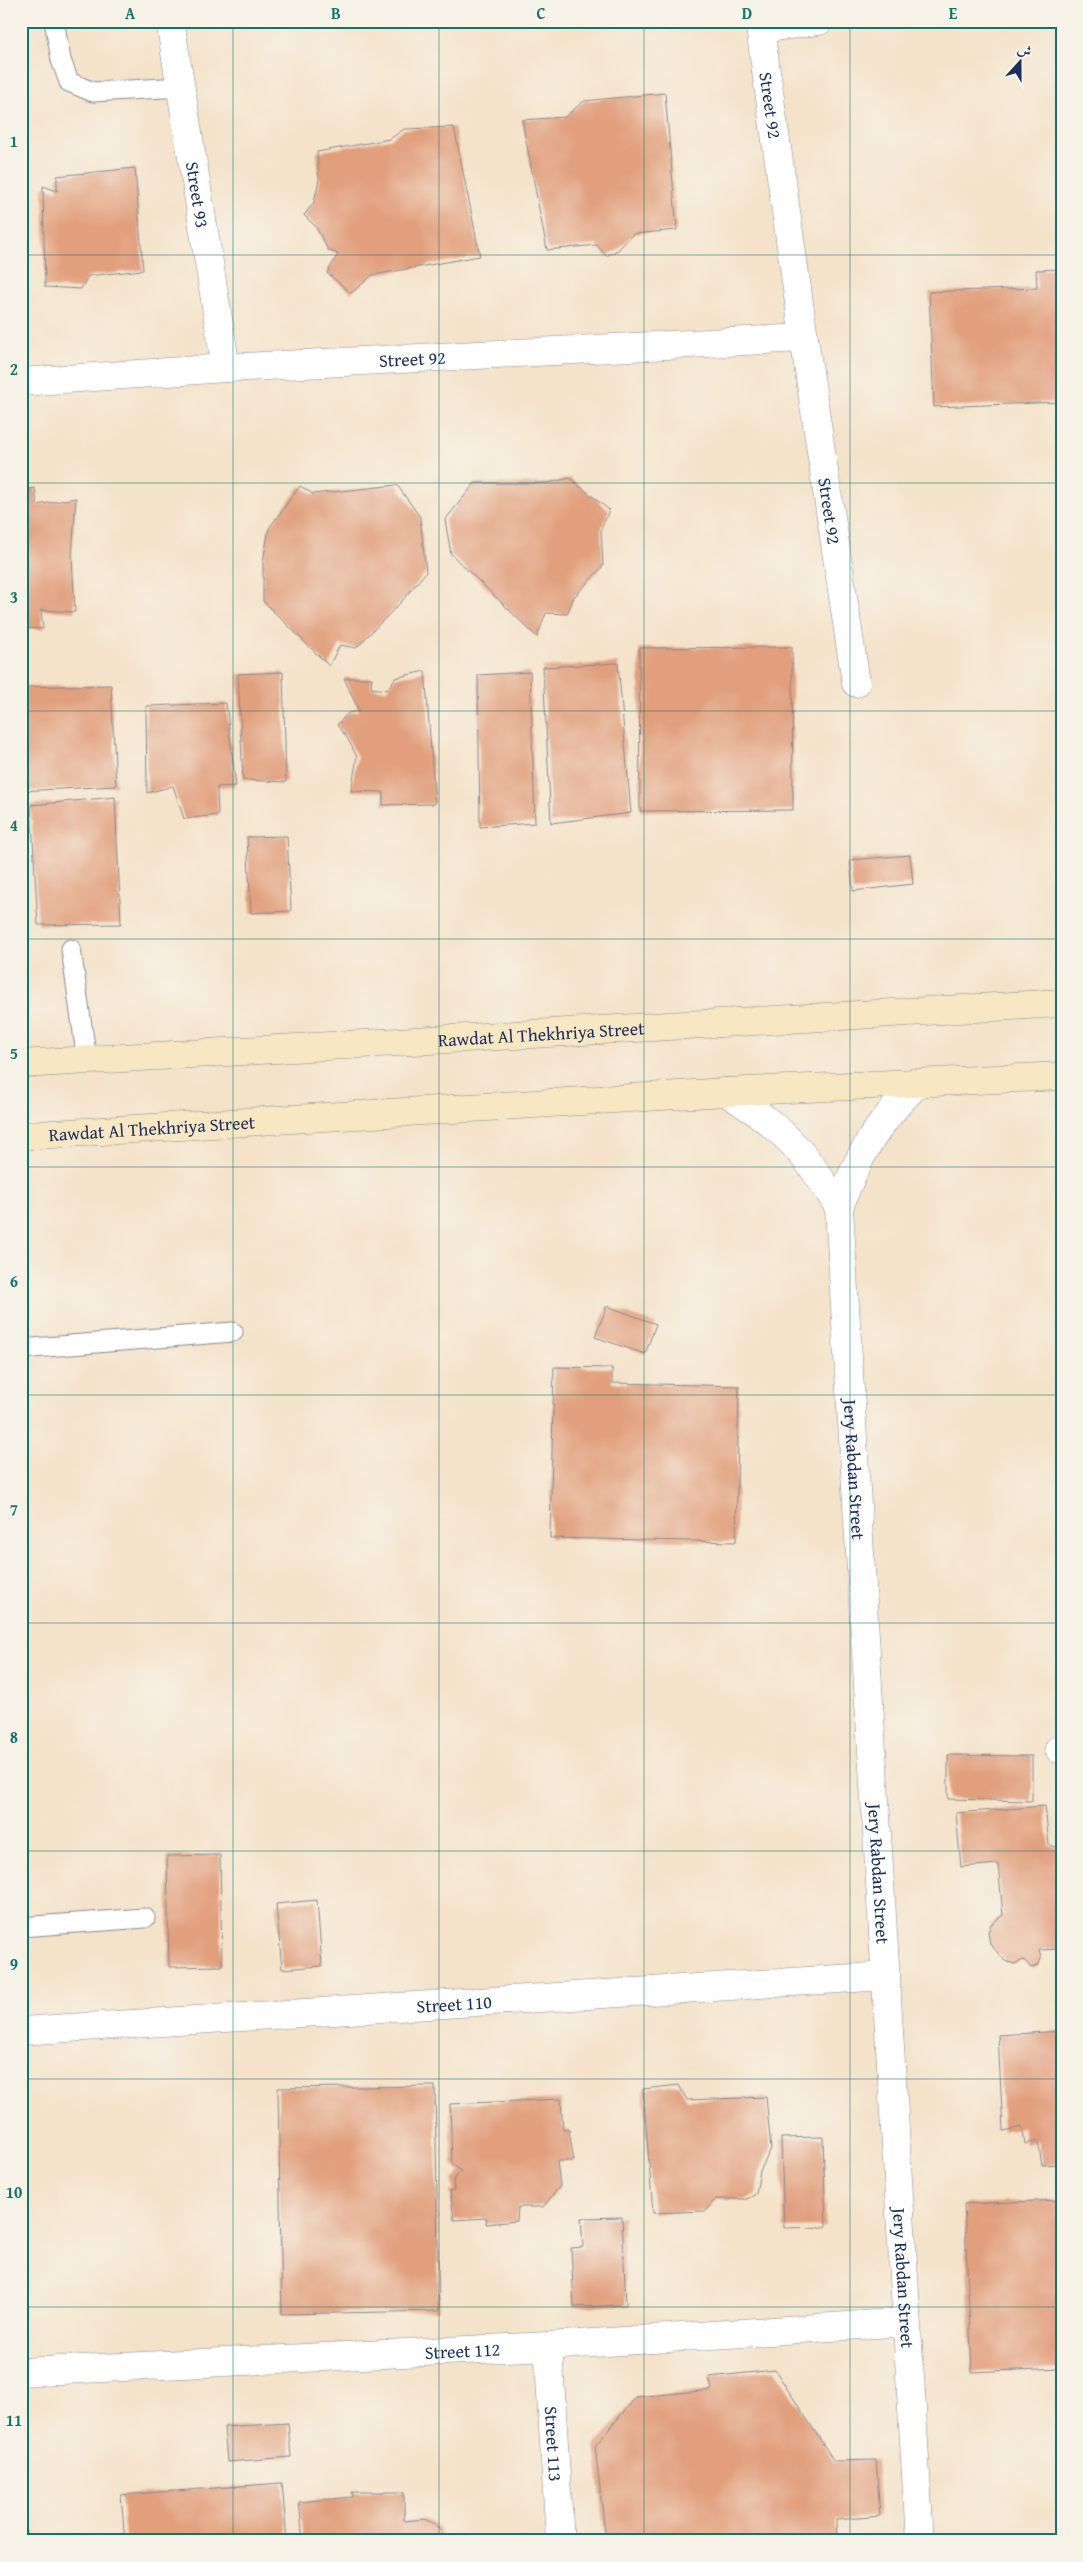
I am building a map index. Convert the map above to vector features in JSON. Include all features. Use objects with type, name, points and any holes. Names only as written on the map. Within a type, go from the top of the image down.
[{"type":"street","name":"Street 93","points":[[170,21],[226,368]]},
{"type":"street","points":[[760,25],[819,21]]},
{"type":"street","name":"Street 92","points":[[760,25],[804,338],[856,682]]},
{"type":"street","name":"Street 92","points":[[21,382],[226,368],[804,338]]},
{"type":"street","name":"Rawdat Al Thekhriya Street","points":[[21,1064],[1062,1003]]},
{"type":"street","name":"Rawdat Al Thekhriya Street","points":[[21,1136],[726,1092],[1062,1076]]},
{"type":"street","name":"Jery Rabdan Street","points":[[917,1084],[891,1110],[868,1140],[851,1173],[839,1208],[920,2541]]},
{"type":"street","name":"Jery Rabdan Street","points":[[726,1092],[761,1114],[792,1140],[818,1172],[839,1208]]},
{"type":"street","name":"Street 110","points":[[21,2031],[886,1976]]},
{"type":"street","name":"Street 112","points":[[21,2372],[548,2346],[906,2322]]},
{"type":"street","name":"Street 113","points":[[548,2346],[560,2541]]},
{"type":"lane","points":[[54,21],[60,60],[69,82],[93,92],[181,87]]},
{"type":"lane","points":[[71,949],[87,1061]]},
{"type":"lane","points":[[21,1349],[233,1332]]},
{"type":"lane","points":[[21,1927],[145,1918]]},
{"type":"building","points":[[665,93],[677,230],[633,234],[618,250],[606,256],[597,245],[547,250],[522,120],[565,117],[584,101]]},
{"type":"building","points":[[454,127],[480,256],[373,275],[351,293],[327,273],[338,254],[328,250],[316,227],[304,215],[314,202],[319,179],[317,152],[390,139],[404,129]]},
{"type":"building","points":[[135,168],[143,270],[88,276],[81,289],[45,287],[43,186],[57,191],[57,176]]},
{"type":"building","points":[[1062,269],[1062,402],[934,407],[929,292],[1037,288],[1036,270]]},
{"type":"building","points":[[570,478],[609,510],[601,530],[603,566],[574,597],[567,614],[546,613],[537,637],[451,554],[445,520],[475,483],[548,483]]},
{"type":"building","points":[[397,485],[420,517],[426,572],[402,601],[356,648],[340,645],[329,666],[263,601],[263,562],[269,528],[300,486],[313,494]]},
{"type":"building","points":[[35,488],[37,505],[76,498],[72,557],[75,612],[41,610],[43,629],[21,628],[21,491]]},
{"type":"building","points":[[792,647],[793,810],[640,811],[639,648]]},
{"type":"building","points":[[618,663],[631,813],[551,823],[543,667]]},
{"type":"building","points":[[425,671],[435,804],[383,805],[383,792],[351,791],[357,757],[348,739],[337,725],[348,713],[359,711],[344,678],[372,678],[371,688],[387,690],[395,678]]},
{"type":"building","points":[[283,672],[286,782],[243,780],[238,674]]},
{"type":"building","points":[[530,672],[535,823],[480,827],[478,675]]},
{"type":"building","points":[[111,685],[116,786],[21,791],[21,687]]},
{"type":"building","points":[[226,703],[236,786],[217,787],[218,815],[184,819],[173,786],[147,793],[146,706]]},
{"type":"building","points":[[115,797],[121,924],[38,925],[31,805]]},
{"type":"building","points":[[287,836],[291,911],[251,913],[247,837]]},
{"type":"building","points":[[910,855],[913,884],[853,891],[850,860]]},
{"type":"building","points":[[607,1306],[656,1324],[645,1354],[595,1337]]},
{"type":"building","points":[[554,1367],[612,1368],[612,1383],[739,1386],[736,1542],[550,1538]]},
{"type":"building","points":[[948,1755],[1032,1756],[1032,1801],[948,1799]]},
{"type":"building","points":[[1045,1806],[1049,1845],[1062,1849],[1062,1949],[1039,1950],[1041,1959],[1038,1966],[1031,1968],[1024,1960],[1014,1964],[1005,1961],[990,1944],[988,1932],[991,1924],[1003,1915],[998,1864],[961,1867],[956,1813]]},
{"type":"building","points":[[220,1855],[222,1966],[169,1967],[167,1856]]},
{"type":"building","points":[[317,1900],[322,1966],[282,1969],[276,1904]]},
{"type":"building","points":[[1062,2031],[1062,2164],[1042,2165],[1038,2141],[1025,2144],[1022,2127],[1003,2131],[998,2035]]},
{"type":"building","points":[[679,2085],[687,2100],[766,2097],[771,2149],[760,2171],[756,2194],[747,2199],[716,2199],[705,2211],[653,2213],[643,2089]]},
{"type":"building","points":[[435,2086],[439,2311],[282,2314],[278,2088]]},
{"type":"building","points":[[561,2099],[563,2130],[569,2130],[574,2161],[557,2161],[560,2186],[543,2207],[518,2207],[517,2221],[486,2224],[487,2218],[454,2220],[450,2191],[454,2190],[453,2180],[461,2171],[452,2164],[450,2104]]},
{"type":"building","points":[[823,2137],[826,2227],[784,2228],[781,2138]]},
{"type":"building","points":[[1062,2200],[1062,2368],[972,2372],[964,2204]]},
{"type":"building","points":[[622,2217],[626,2305],[574,2307],[571,2248],[583,2247],[581,2218]]},
{"type":"building","points":[[775,2370],[834,2461],[876,2460],[880,2516],[836,2520],[837,2541],[606,2541],[595,2446],[636,2397],[712,2390],[709,2377]]},
{"type":"building","points":[[288,2423],[291,2457],[227,2462],[224,2427]]},
{"type":"building","points":[[282,2483],[287,2541],[125,2541],[121,2495]]},
{"type":"building","points":[[352,2492],[404,2492],[404,2521],[424,2519],[433,2523],[439,2528],[446,2541],[303,2541],[299,2502],[353,2497]]},
{"type":"building","points":[[21,2523],[27,2531],[29,2541],[21,2541]]}]
